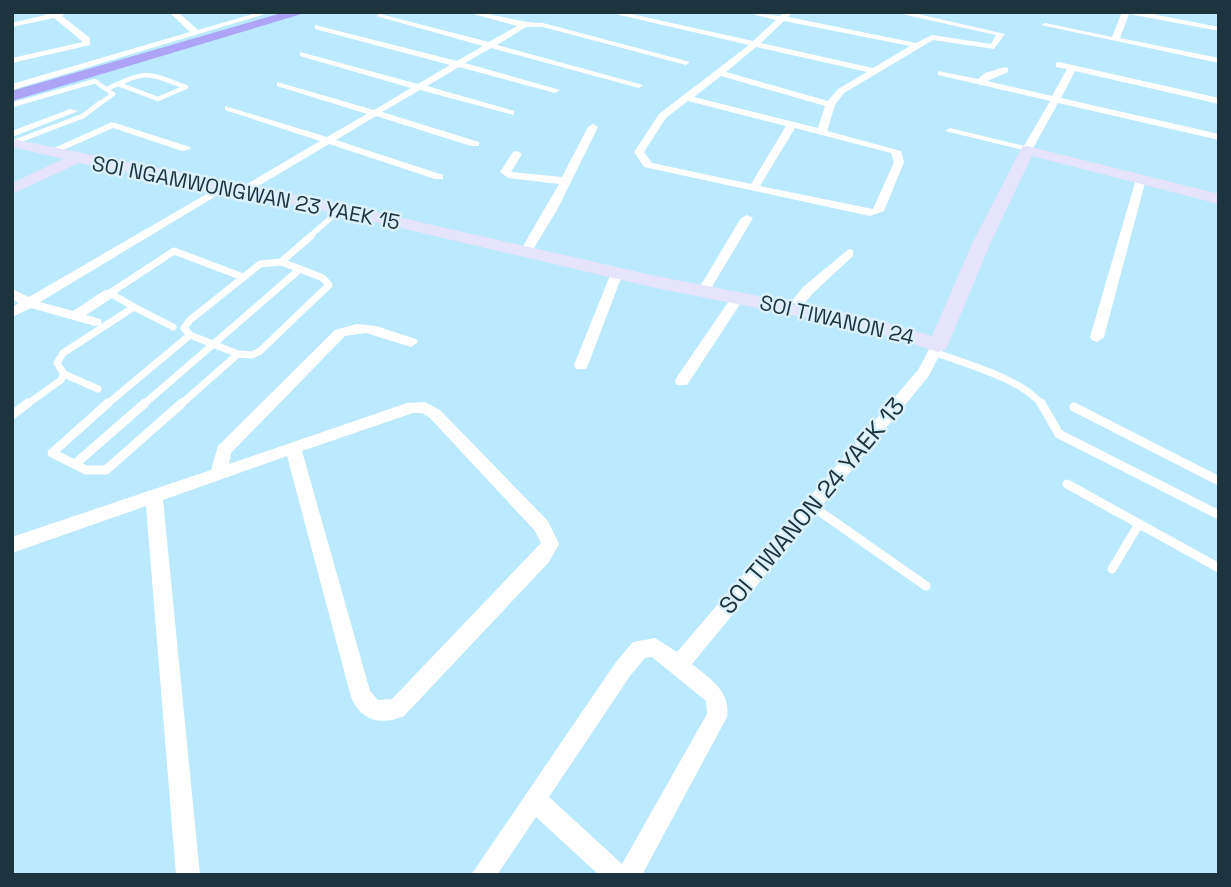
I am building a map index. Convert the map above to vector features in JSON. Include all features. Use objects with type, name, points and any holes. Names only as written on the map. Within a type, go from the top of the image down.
[{"type":"highway","points":[[12,87],[281,12]]},
{"type":"highway","points":[[12,96],[301,12]]},
{"type":"street","points":[[22,12],[34,20]]},
{"type":"street","points":[[12,25],[68,12]]},
{"type":"street","points":[[173,12],[197,33]]},
{"type":"street","points":[[12,87],[268,12]]},
{"type":"street","points":[[472,12],[687,62]]},
{"type":"street","points":[[611,12],[874,71]]},
{"type":"street","points":[[749,12],[785,16],[920,46]]},
{"type":"street","points":[[822,132],[830,105],[841,91],[935,36],[995,47],[1001,34],[897,12]]},
{"type":"street","points":[[1115,40],[1127,12],[1219,29]]},
{"type":"street","points":[[12,61],[87,43],[87,40],[56,15]]},
{"type":"street","points":[[380,16],[639,85]]},
{"type":"street","points":[[688,98],[790,126],[896,150],[899,162],[883,206],[878,211],[870,213],[648,165],[639,152],[662,116],[756,44],[785,16]]},
{"type":"street","points":[[246,189],[524,25]]},
{"type":"street","points":[[1045,25],[1219,61]]},
{"type":"street","points":[[318,26],[555,90]]},
{"type":"street","points":[[303,54],[511,113]]},
{"type":"street","points":[[1059,65],[1219,101]]},
{"type":"street","points":[[980,82],[988,75],[1005,69]]},
{"type":"street","points":[[1027,150],[1072,69]]},
{"type":"street","points":[[942,73],[1219,137]]},
{"type":"street","points":[[719,74],[830,105]]},
{"type":"street","points":[[280,84],[475,144]]},
{"type":"street","points":[[228,108],[439,177]]},
{"type":"street","points":[[12,134],[73,111]]},
{"type":"street","points":[[50,152],[111,125],[186,149]]},
{"type":"street","points":[[753,189],[790,126]]},
{"type":"street","points":[[525,253],[593,127]]},
{"type":"street","points":[[950,131],[1219,199]]},
{"type":"street","name":"SOI NGAMWONGWAN 23 YAEK 15","points":[[12,143],[78,159],[246,189],[415,227]]},
{"type":"street","name":"SOI TIWANON 24","points":[[415,227],[617,273],[871,324],[936,348],[981,244],[1027,150]]},
{"type":"street","points":[[517,154],[507,165],[505,172],[508,175],[565,181]]},
{"type":"street","points":[[12,188],[78,159]]},
{"type":"street","points":[[1097,337],[1141,179]]},
{"type":"street","points":[[12,313],[226,187]]},
{"type":"street","points":[[704,290],[747,218]]},
{"type":"street","points":[[793,308],[849,253]]},
{"type":"street","points":[[581,365],[617,273]]},
{"type":"street","points":[[12,293],[29,303],[95,322]]},
{"type":"street","points":[[75,316],[110,293]]},
{"type":"street","points":[[682,381],[738,298]]},
{"type":"street","points":[[218,472],[224,450],[340,333],[350,328],[365,328],[411,342]]},
{"type":"street","name":"SOI TIWANON 24 YAEK 13","points":[[680,664],[923,373],[936,348]]},
{"type":"street","points":[[12,545],[218,472],[412,407],[425,408],[435,414],[542,526],[550,544],[543,556],[397,709],[374,711],[361,697],[293,448]]},
{"type":"street","points":[[153,496],[188,875]]},
{"type":"street","points":[[483,875],[536,801],[623,669],[640,649],[655,647],[680,664],[713,694],[718,704],[716,721],[629,875]]},
{"type":"street","points":[[536,801],[617,875]]},
{"type":"lane","points":[[107,89],[118,84],[149,73],[186,87],[158,99],[118,84]]},
{"type":"lane","points":[[12,105],[95,81],[113,95],[83,116],[12,143]]},
{"type":"lane","points":[[281,262],[341,209]]},
{"type":"lane","points":[[173,327],[110,293],[174,251],[243,277]]},
{"type":"lane","points":[[265,262],[281,262],[323,278],[328,282],[327,288],[260,351],[248,355],[238,354],[190,335],[184,328],[185,324],[265,262]]},
{"type":"lane","points":[[75,464],[300,269]]},
{"type":"lane","points":[[98,389],[64,374],[57,363],[63,353],[134,307]]},
{"type":"lane","points":[[190,335],[52,453],[93,472],[106,470],[238,354]]},
{"type":"lane","points":[[936,348],[1036,398],[1059,434],[1219,515]]},
{"type":"lane","points":[[12,415],[59,383],[64,374]]},
{"type":"lane","points":[[1074,407],[1219,481]]},
{"type":"lane","points":[[1067,484],[1219,568]]},
{"type":"lane","points":[[812,506],[926,586]]},
{"type":"lane","points":[[1112,569],[1139,524]]}]
